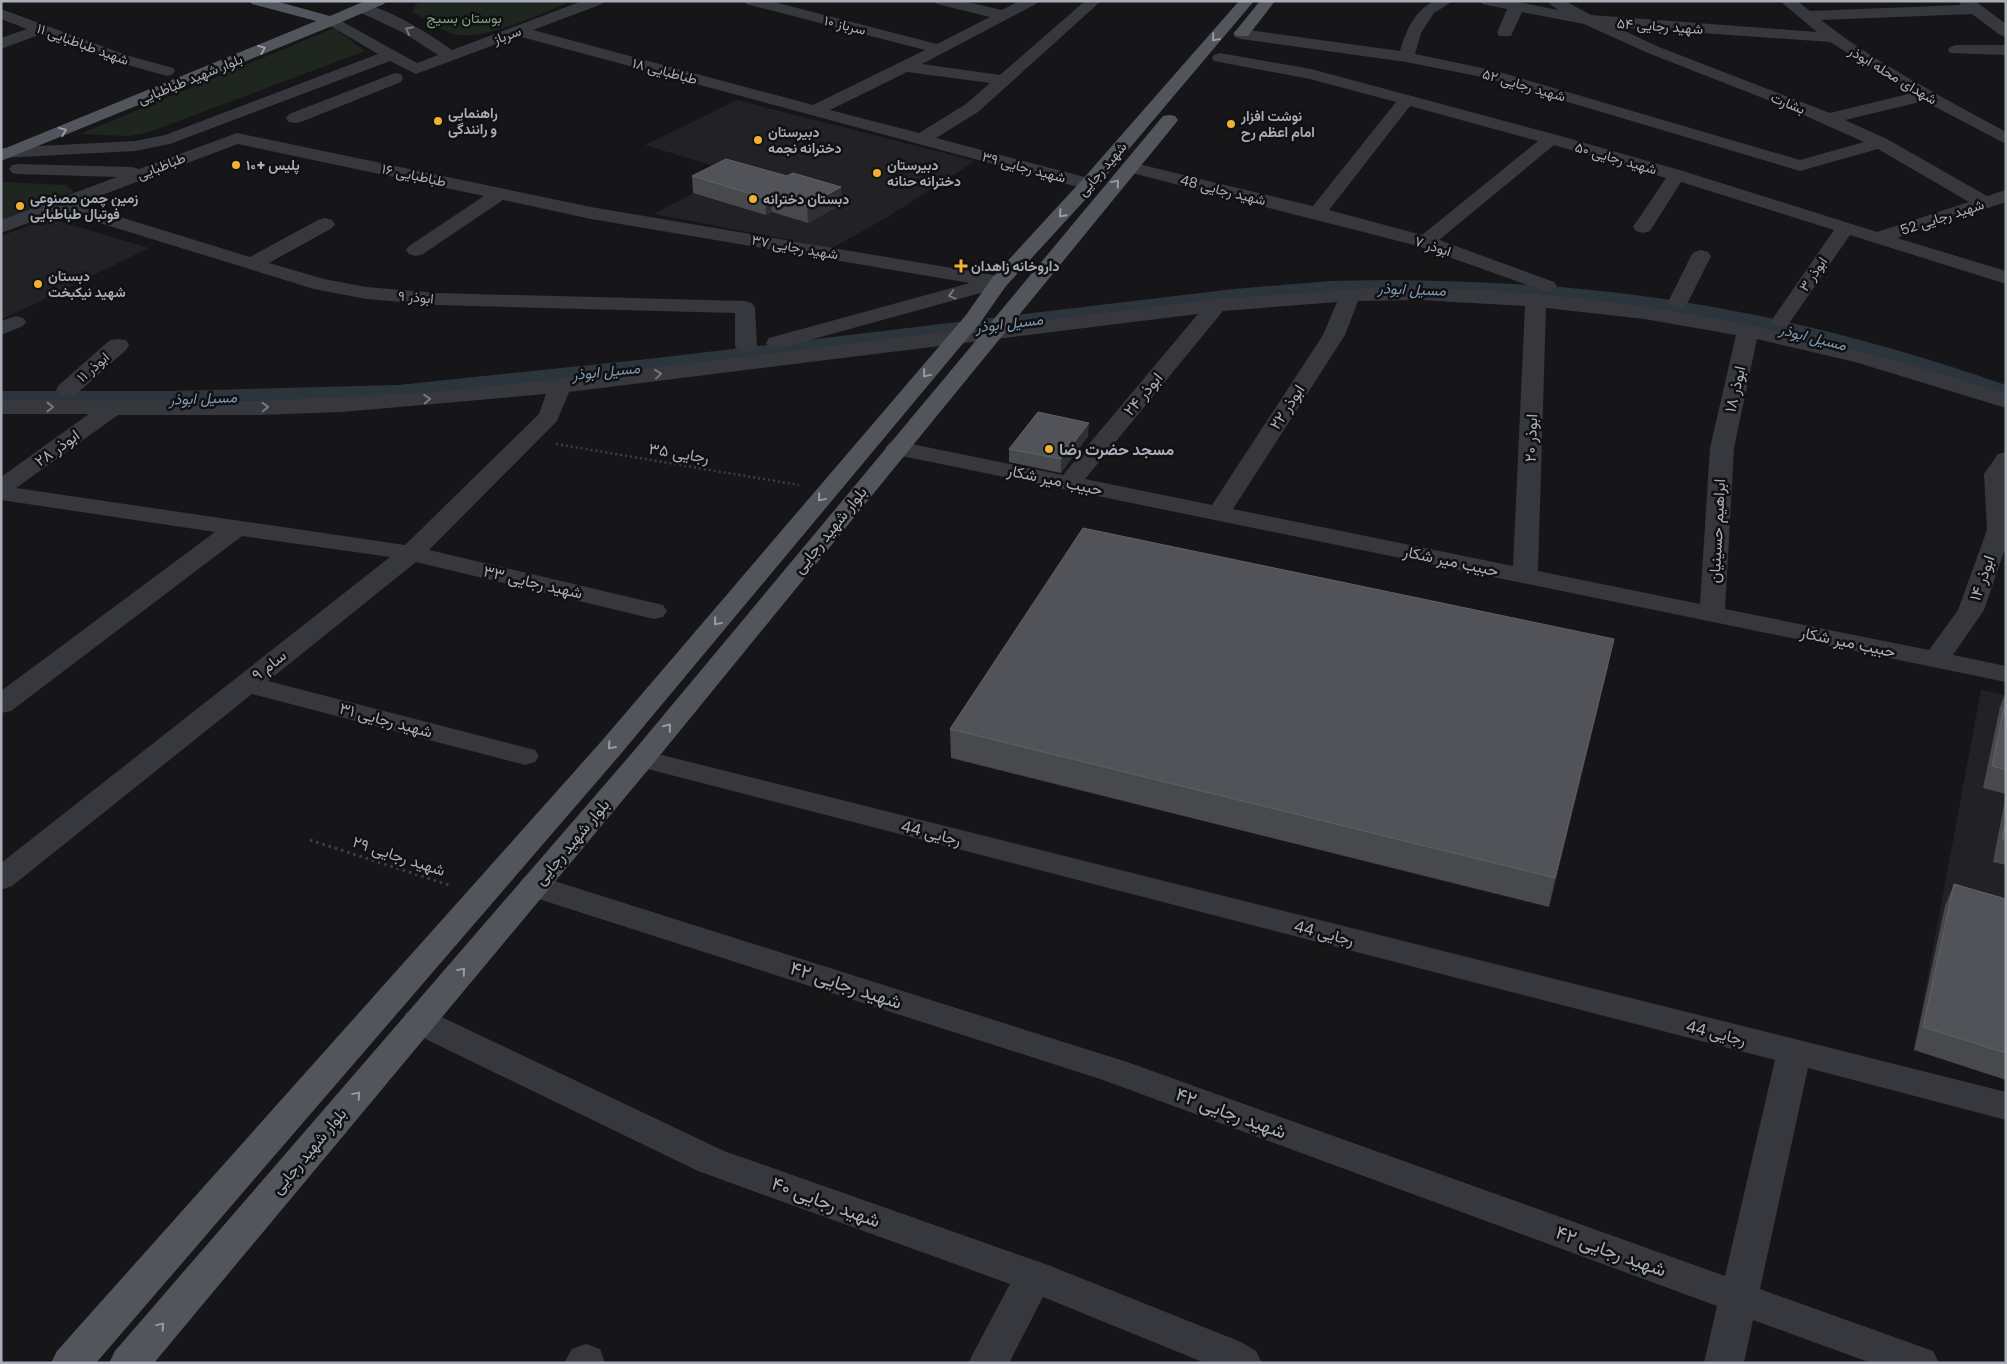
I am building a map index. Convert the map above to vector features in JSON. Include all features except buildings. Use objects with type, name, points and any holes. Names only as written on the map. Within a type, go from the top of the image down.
[{"type":"main road","points":[[257,1],[332,21]]},
{"type":"main road","name":"بلوار شهید طباطبایی","points":[[2,158],[379,1]]},
{"type":"main road","name":"شهید رجایی","points":[[982,326],[999,282],[1090,184],[1246,1]]},
{"type":"main road","points":[[1208,73],[1268,1]]},
{"type":"main road","points":[[339,2],[362,8]]},
{"type":"main road","name":"بلوار شهید طباطبایی","points":[[130,86],[339,2]]},
{"type":"main road","name":"شهید رجایی","points":[[982,326],[1130,167],[1178,109]]},
{"type":"main road","name":"بلوار شهید رجایی","points":[[129,1363],[642,759],[897,448],[982,326]]},
{"type":"main road","name":"بلوار شهید رجایی","points":[[71,1363],[609,750],[828,490],[982,326]]},
{"type":"street","name":"سرباز","points":[[391,55],[416,69],[597,1]]},
{"type":"street","name":"سرباز ۱۰","points":[[751,1],[939,49]]},
{"type":"street","points":[[942,1],[1003,16]]},
{"type":"street","points":[[814,111],[904,67],[1030,1]]},
{"type":"street","points":[[922,139],[972,108],[1094,1]]},
{"type":"street","points":[[1406,57],[1413,33],[1428,10],[1446,1]]},
{"type":"street","name":"شهید رجایی ۵۴","points":[[1487,1],[1584,19],[1627,24],[1834,38]]},
{"type":"street","points":[[1553,1],[1584,19]]},
{"type":"street","name":"شهدای محله ابوذر","points":[[1787,1],[1834,38],[1926,96],[2006,139]]},
{"type":"street","points":[[1806,16],[1970,5],[2006,32]]},
{"type":"street","points":[[1505,33],[1516,7]]},
{"type":"street","points":[[362,8],[381,15],[431,42],[450,56]]},
{"type":"street","name":"شهید طباطبایی ۱۱","points":[[1,14],[123,60],[166,71]]},
{"type":"street","name":"بشارت","points":[[1584,19],[1631,41],[1828,118],[1881,143],[1985,203]]},
{"type":"street","points":[[332,21],[391,55]]},
{"type":"street","points":[[1,44],[41,29]]},
{"type":"street","name":"طباطبایی ۱۸","points":[[516,32],[814,111]]},
{"type":"street","name":"شهید رجایی ۵۲","points":[[1241,34],[1406,57],[1540,82],[1660,117],[1800,166],[1881,143]]},
{"type":"street","points":[[1956,50],[2006,50]]},
{"type":"street","points":[[2,158],[135,146],[161,141],[391,55]]},
{"type":"street","name":"شهید رجایی ۵۰","points":[[1220,58],[1311,74],[1551,139],[1677,175],[2006,278]]},
{"type":"street","points":[[904,67],[1004,80]]},
{"type":"street","points":[[294,118],[395,78]]},
{"type":"street","points":[[323,81],[363,91]]},
{"type":"street","points":[[1828,118],[1926,96]]},
{"type":"street","points":[[1317,213],[1406,100]]},
{"type":"street","name":"شهید رجایی ۳۹","points":[[814,111],[1090,184]]},
{"type":"street","name":"طباطبایی","points":[[1,226],[237,138]]},
{"type":"street","name":"طباطبایی ۱۶","points":[[237,138],[591,213]]},
{"type":"street","points":[[1425,242],[1551,139]]},
{"type":"street","points":[[2,158],[146,172]]},
{"type":"street","name":"شهید رجایی 48","points":[[1130,167],[1317,213]]},
{"type":"street","points":[[1643,227],[1677,175]]},
{"type":"street","points":[[416,250],[500,194]]},
{"type":"street","name":"شهید رجایی 52","points":[[1877,238],[2006,196]]},
{"type":"street","name":"ابوذر ۹","points":[[60,205],[321,285],[437,299],[746,307],[746,346]]},
{"type":"street","name":"شهید رجایی ۳۷","points":[[591,213],[999,282]]},
{"type":"street","name":"ابوذر ۷","points":[[1317,213],[1425,242],[1541,293]]},
{"type":"street","points":[[252,264],[325,224]]},
{"type":"street","name":"ابوذر ۳","points":[[1781,321],[1845,228]]},
{"type":"street","points":[[1678,302],[1701,256]]},
{"type":"street","points":[[1,407],[341,405],[452,397],[560,386],[982,326],[1219,289],[1312,282],[1414,280],[1541,293],[1678,302],[1781,321],[1885,346],[2006,383]]},
{"type":"street","points":[[777,343],[999,282]]},
{"type":"street","points":[[1,390],[347,387],[454,380],[777,343],[1217,305],[1350,296],[1541,293],[1783,336],[1874,359],[2006,401]]},
{"type":"street","name":"ابوذر ۲۰","points":[[1525,576],[1541,293]]},
{"type":"street","name":"ابوذر ۲۲","points":[[1218,514],[1334,335],[1350,296]]},
{"type":"street","name":"ابوذر ۲۴","points":[[1069,483],[1217,305]]},
{"type":"street","name":"ابوذر ۱۸","points":[[1722,448],[1748,330]]},
{"type":"street","name":"ابوذر ۱۱","points":[[67,390],[118,345]]},
{"type":"street","name":"سام ۹","points":[[1,879],[411,553],[549,416],[560,386]]},
{"type":"street","name":"ابوذر ۲۸","points":[[1,488],[114,407]]},
{"type":"street","name":"حبیب میر شکار","points":[[897,448],[2006,674]]},
{"type":"street","name":"ابراهیم حسینیان","points":[[1712,615],[1722,448]]},
{"type":"street","name":"ابوذر ۱۴","points":[[1936,660],[1971,610],[1999,530],[1996,474],[2006,459]]},
{"type":"street","name":"شهید رجایی ۳۳","points":[[1,493],[411,553],[654,611]]},
{"type":"street","points":[[1,705],[236,528]]},
{"type":"street","name":"شهید رجایی ۳۱","points":[[247,684],[525,756]]},
{"type":"street","name":"رجایی 44","points":[[642,759],[2006,1106]]},
{"type":"street","name":"شهید رجایی ۴۲","points":[[534,886],[1115,1071],[1919,1363]]},
{"type":"street","name":"شهید رجایی ۴۰","points":[[420,1021],[711,1160],[1034,1276],[1226,1354],[1242,1363]]},
{"type":"street","points":[[1724,1363],[1794,1053]]},
{"type":"street","points":[[988,1363],[1034,1276]]},
{"type":"path","name":"رجایی ۳۵","points":[[526,439],[828,490]]},
{"type":"path","name":"شهید رجایی ۲۹","points":[[310,840],[482,895]]},
{"type":"shaded area","points":[[737,100],[975,161],[886,218],[832,248],[654,214],[733,172],[645,145]]},
{"type":"shaded area","name":"دبستان شهید نیکبخت","points":[[49,218],[149,248],[1,320],[1,236]]},
{"type":"shaded area","points":[[1981,690],[2006,695],[2006,1074],[1914,1050]]},
{"type":"green space","name":"بوستان بسیج","points":[[423,1],[573,1],[514,25],[481,34],[467,35],[454,34],[444,30],[413,12],[416,4]]},
{"type":"green space","points":[[334,28],[365,51],[149,132],[130,136],[80,134]]},
{"type":"green space","name":"زمین چمن مصنوعی فوتبال طباطبایی","points":[[1,182],[66,185],[74,192],[1,220]]},
{"type":"waterway","name":"مسیل ابوذر","points":[[1,399],[171,399],[398,393],[648,367],[1234,296],[1349,287],[1454,288],[1558,294],[1625,301],[1702,313],[1834,341],[1921,365],[2006,394]]},
{"type":"place","name":"راهنمایی و رانندگی","points":[[438,121]]},
{"type":"place","name":"نوشت افزار امام اعظم رح","points":[[1231,124]]},
{"type":"place","name":"دبیرستان دخترانه نجمه","points":[[758,140]]},
{"type":"place","name":"پلیس +۱۰","points":[[236,165]]},
{"type":"place","name":"دبیرستان دخترانه حنانه","points":[[877,173]]},
{"type":"place","name":"دبستان دخترانه","points":[[753,199]]},
{"type":"place","name":"زمین چمن مصنوعی فوتبال طباطبایی","points":[[20,206]]},
{"type":"place","name":"داروخانه زاهدان","points":[[961,266]]},
{"type":"place","name":"دبستان شهید نیکبخت","points":[[38,284]]},
{"type":"place","name":"مسجد حضرت رضا","points":[[1049,449]]}]
